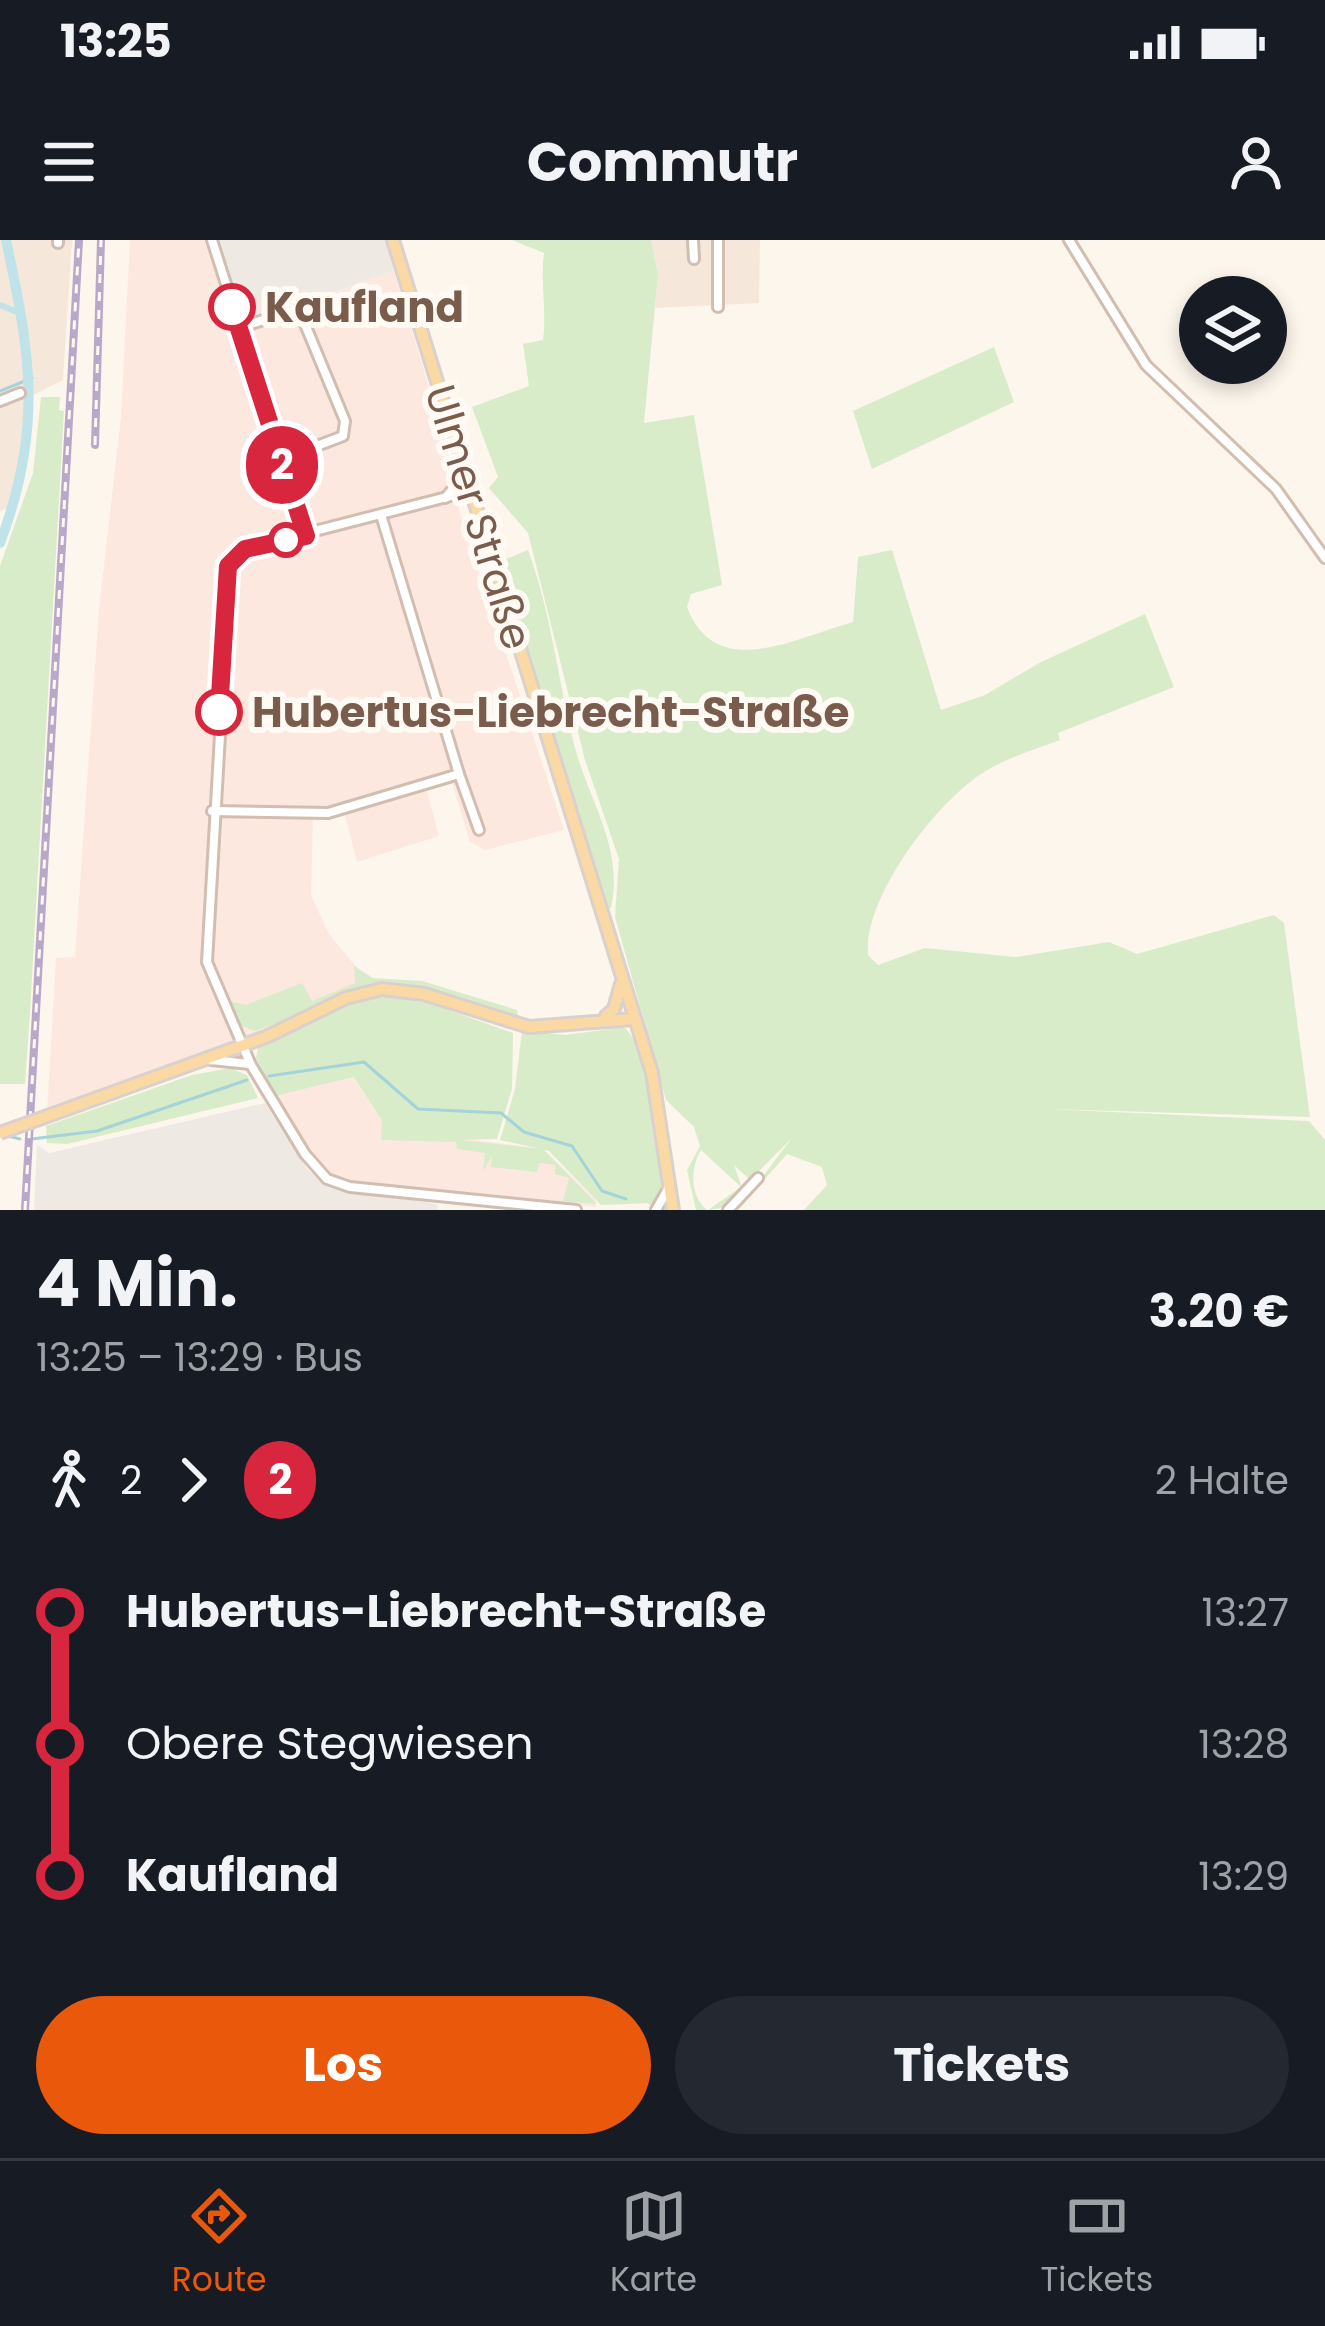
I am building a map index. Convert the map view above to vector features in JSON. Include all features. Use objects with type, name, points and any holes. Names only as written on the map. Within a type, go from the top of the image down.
[{"type":"main road","name":"Ulmer Straße","points":[[393,240],[659,1097],[673,1210]]},
{"type":"main road","points":[[606,1016],[619,999],[621,980]]},
{"type":"main road","points":[[0,1133],[243,1046],[346,998],[382,989],[424,994],[529,1027],[589,1024],[632,1014]]},
{"type":"main road","points":[[589,1024],[606,1016],[632,1014]]},
{"type":"street","points":[[212,240],[306,536]]},
{"type":"street","points":[[693,240],[694,259]]},
{"type":"street","points":[[718,240],[718,307]]},
{"type":"street","points":[[1069,240],[1146,365],[1276,489],[1325,558]]},
{"type":"street","points":[[238,328],[289,312],[302,317],[345,421],[343,436],[280,460]]},
{"type":"street","points":[[0,401],[20,393]]},
{"type":"street","points":[[443,499],[458,483],[461,463]]},
{"type":"street","points":[[470,491],[245,549],[228,566],[207,962],[251,1065],[305,1154],[336,1184],[576,1210]]},
{"type":"street","points":[[381,515],[478,830]]},
{"type":"street","points":[[212,811],[328,814],[459,774]]},
{"type":"street","points":[[232,1026],[266,1037]]},
{"type":"street","points":[[204,1060],[251,1065]]},
{"type":"street","points":[[731,1209],[758,1178]]},
{"type":"street","points":[[656,1210],[670,1182]]},
{"type":"shaded area","points":[[0,240],[72,240],[63,380],[25,399],[18,479],[8,508],[0,511]]},
{"type":"shaded area","points":[[130,240],[217,240],[243,322],[394,271],[451,460],[460,513],[564,830],[485,850],[470,842],[452,783],[427,791],[439,836],[357,862],[345,815],[313,817],[311,895],[329,934],[370,984],[239,1044],[47,1112],[56,958],[75,957],[99,609],[121,417]]},
{"type":"shaded area","points":[[217,240],[385,240],[394,271],[243,323]]},
{"type":"shaded area","points":[[651,240],[760,240],[759,303],[655,308],[658,274]]},
{"type":"shaded area","points":[[354,1077],[386,1128],[543,1149],[595,1199],[596,1207],[342,1181],[318,1165],[275,1096]]},
{"type":"shaded area","points":[[265,1103],[308,1170],[328,1187],[437,1204],[438,1210],[34,1210],[37,1145],[49,1153]]},
{"type":"green space","points":[[512,240],[651,240],[658,274],[644,423],[694,415],[722,585],[691,594],[687,607],[700,630],[717,644],[759,649],[853,622],[858,557],[892,550],[941,710],[985,695],[1039,663],[1145,614],[1174,687],[1058,733],[1060,740],[1007,760],[971,781],[928,824],[891,877],[870,931],[868,955],[878,965],[925,948],[1016,957],[1109,942],[1137,954],[1274,915],[1284,923],[1310,1117],[1047,1109],[1309,1121],[1325,1140],[1325,1210],[804,1210],[827,1185],[822,1167],[787,1154],[738,1210],[791,1139],[750,1180],[734,1165],[743,1191],[721,1208],[708,1210],[741,1187],[701,1150],[694,1182],[697,1198],[707,1210],[696,1210],[687,1170],[700,1146],[694,1127],[666,1100],[615,917],[619,859],[585,760],[528,533],[489,488],[498,477],[472,407],[529,386],[523,344],[543,340],[544,253]]},
{"type":"green space","points":[[994,347],[1014,402],[872,469],[853,411]]},
{"type":"green space","points":[[41,397],[60,397],[59,410],[64,411],[30,1012],[25,1084],[0,1084],[0,566],[33,473]]},
{"type":"green space","points":[[528,550],[575,748],[609,846],[614,886],[611,908],[604,909],[496,563]]},
{"type":"green space","points":[[354,966],[373,978],[422,981],[517,1010],[519,1023],[378,987],[255,1031],[240,1025],[226,1000],[246,1005],[302,983],[312,1001],[355,983]]},
{"type":"green space","points":[[378,994],[417,999],[513,1033],[512,1089],[497,1139],[460,1140],[543,1149],[597,1204],[563,1201],[569,1178],[555,1174],[555,1165],[539,1163],[537,1172],[491,1167],[492,1155],[483,1172],[485,1153],[457,1149],[456,1142],[381,1140],[382,1121],[354,1077],[275,1096],[256,1058],[258,1048],[344,1003]]},
{"type":"green space","points":[[624,1027],[643,1060],[655,1109],[661,1182],[660,1200],[652,1207],[648,1203],[601,1205],[549,1151],[500,1140],[515,1089],[522,1031],[566,1035]]},
{"type":"green space","points":[[230,1068],[247,1075],[258,1098],[67,1144],[47,1143],[46,1126],[192,1075]]},
{"type":"waterway","points":[[0,543],[23,464],[28,392],[22,320],[6,240]]},
{"type":"waterway","points":[[0,305],[22,314]]},
{"type":"waterway","points":[[0,391],[32,378]]},
{"type":"waterway","points":[[269,1076],[364,1062],[418,1109],[501,1113],[524,1132],[572,1146],[602,1191],[626,1199]]},
{"type":"waterway","points":[[32,1139],[97,1131],[247,1080]]},
{"type":"waterway","points":[[4,1135],[20,1139]]},
{"type":"railway","points":[[25,1210],[79,240]]},
{"type":"railway","points":[[95,445],[101,240]]},
{"type":"bus line","name":"2","points":[[219,712],[230,560],[256,545],[306,536],[232,307]]},
{"type":"place","name":"Kaufland","points":[[232,307]]},
{"type":"place","name":"Hubertus-Liebrecht-Straße","points":[[219,712]]}]
